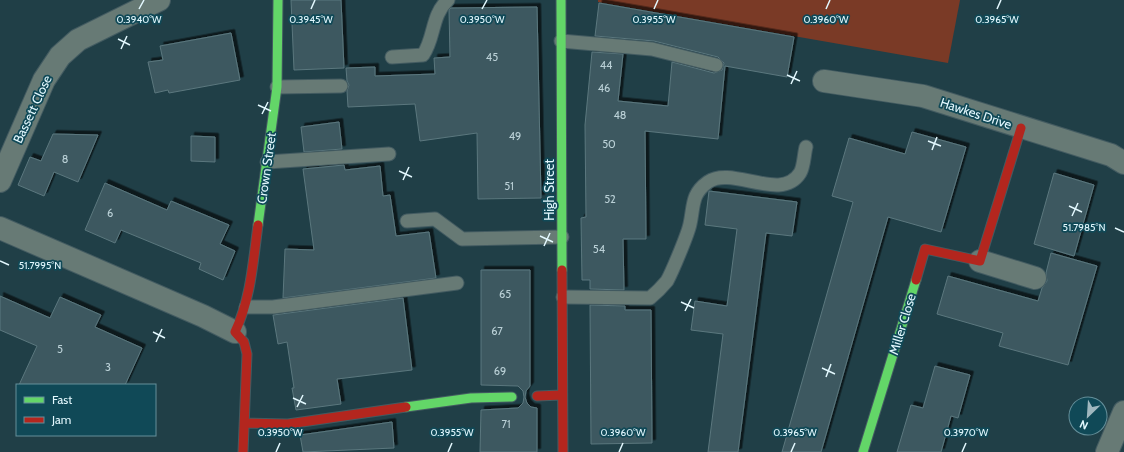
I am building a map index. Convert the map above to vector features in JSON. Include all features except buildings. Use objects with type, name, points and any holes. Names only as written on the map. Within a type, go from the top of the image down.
[{"type":"street","name":"Bassett Close","points":[[0,181],[44,80],[60,56],[78,40],[159,0]]},
{"type":"street","name":"Crown Street","points":[[235,332],[246,307],[277,87],[278,0]]},
{"type":"street","name":"High Street","points":[[561,0],[563,297],[562,452]]},
{"type":"street","name":"Hawkes Drive","points":[[824,81],[923,96],[1111,155],[1124,164]]},
{"type":"street","points":[[980,261],[1021,128]]},
{"type":"street","points":[[0,228],[203,316],[235,332],[244,342],[247,354],[243,452]]},
{"type":"street","name":"Miller Close","points":[[863,452],[926,249],[980,261],[1035,278]]},
{"type":"street","points":[[537,396],[562,395]]},
{"type":"street","points":[[245,423],[288,424],[471,398],[512,397]]},
{"type":"street","points":[[1107,452],[1124,412]]},
{"type":"lane","points":[[392,57],[423,55],[430,45],[434,22],[443,5],[448,0]]},
{"type":"lane","points":[[561,41],[652,49],[716,65]]},
{"type":"lane","points":[[277,87],[341,86]]},
{"type":"lane","points":[[563,297],[650,298],[667,280],[690,225],[692,203],[700,189],[710,180],[722,177],[781,186],[792,182],[801,173],[806,147]]},
{"type":"lane","points":[[267,162],[389,154]]},
{"type":"lane","points":[[407,221],[434,219],[462,239],[562,237]]},
{"type":"lane","points":[[246,307],[273,307],[457,283]]},
{"type":"shaded area","points":[[598,0],[960,0],[948,63],[598,2]]},
{"type":"traffic: fast","points":[[258,225],[277,87],[278,0]]},
{"type":"traffic: fast","points":[[561,0],[562,270]]},
{"type":"traffic: fast","points":[[863,452],[916,280]]},
{"type":"traffic: fast","points":[[406,407],[471,398],[512,397]]},
{"type":"traffic: jam","points":[[916,280],[925,249],[980,261],[1021,128]]},
{"type":"traffic: jam","points":[[243,452],[247,354],[244,342],[235,332],[245,306],[248,293],[258,225]]},
{"type":"traffic: jam","points":[[562,270],[563,452]]},
{"type":"traffic: jam","points":[[537,396],[562,395]]},
{"type":"traffic: jam","points":[[245,423],[288,424],[406,407]]}]
